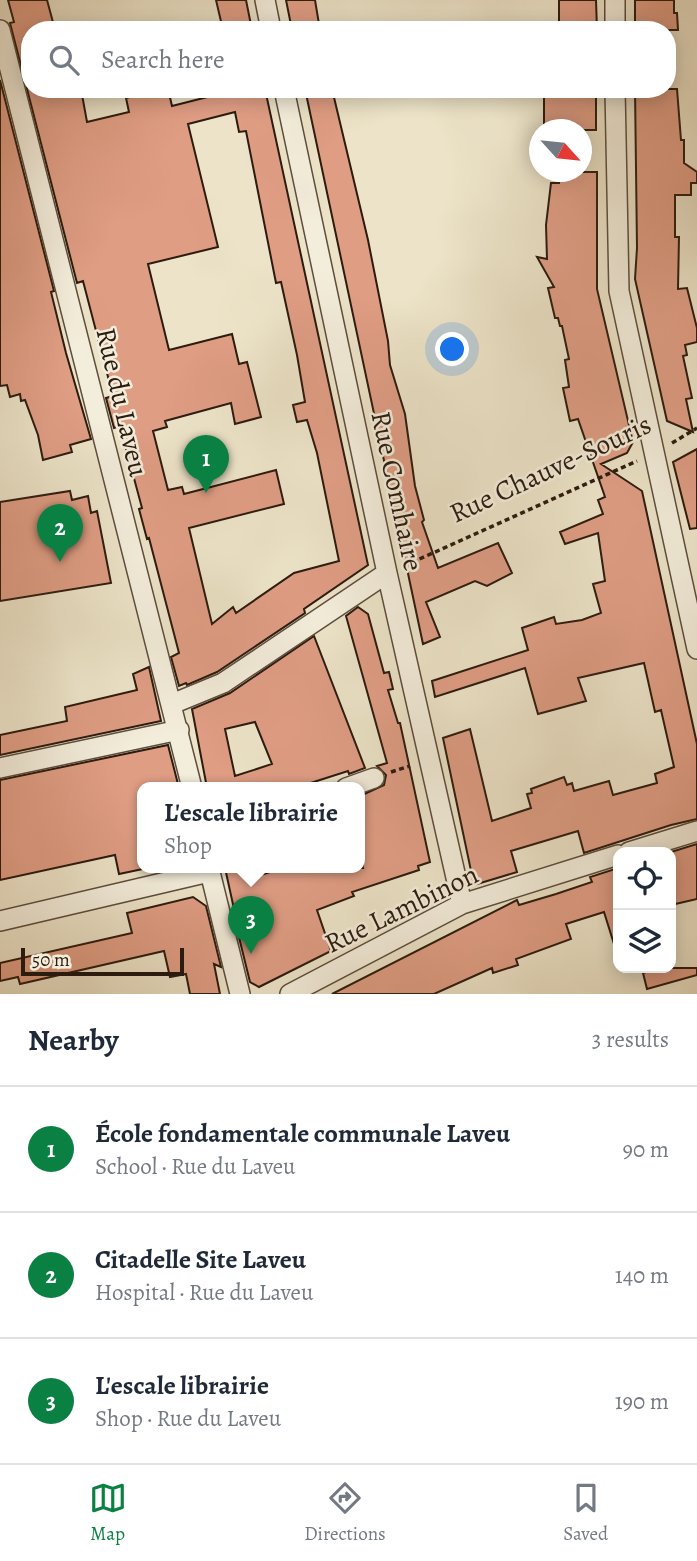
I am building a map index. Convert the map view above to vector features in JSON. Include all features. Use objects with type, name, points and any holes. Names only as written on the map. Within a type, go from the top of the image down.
[{"type":"street","points":[[265,0],[269,21]]},
{"type":"street","points":[[615,0],[615,21]]},
{"type":"street","name":"Rue du Laveu","points":[[0,30],[191,782]]},
{"type":"street","name":"Rue Comhaire","points":[[286,98],[387,573],[462,904]]},
{"type":"street","points":[[615,98],[619,291],[697,649]]},
{"type":"street","points":[[172,704],[223,682],[387,573]]},
{"type":"street","points":[[0,768],[179,730]]},
{"type":"street","points":[[363,782],[374,778]]},
{"type":"street","points":[[645,847],[697,831]]},
{"type":"street","name":"Rue Lambinon","points":[[290,994],[462,904],[613,857]]},
{"type":"street","points":[[0,921],[197,873]]},
{"type":"street","points":[[210,873],[240,994]]},
{"type":"path","name":"Rue Chauve-Souris","points":[[387,573],[655,453],[697,428]]},
{"type":"path","points":[[374,778],[429,760]]},
{"type":"building","points":[[8,0],[47,0],[53,21],[21,21],[21,66],[10,23],[14,22]]},
{"type":"building","points":[[216,0],[246,0],[250,21],[221,21]]},
{"type":"building","points":[[286,0],[315,0],[318,21],[290,21]]},
{"type":"building","points":[[559,0],[596,0],[597,21],[559,21]]},
{"type":"building","points":[[635,0],[674,0],[678,30],[676,21],[635,21]]},
{"type":"building","points":[[0,80],[54,291],[51,292],[66,353],[91,439],[70,445],[72,452],[43,460],[38,435],[25,400],[21,401],[20,394],[10,397],[7,385],[0,386]]},
{"type":"building","points":[[677,89],[681,140],[684,140],[684,163],[697,172],[697,183],[691,183],[691,195],[675,195],[675,237],[679,237],[678,289],[687,288],[697,328],[697,342],[685,345],[687,355],[683,356],[692,398],[686,399],[693,432],[667,421],[635,279],[635,98],[676,98]]},
{"type":"building","points":[[29,98],[83,98],[87,122],[129,112],[126,98],[170,98],[172,106],[204,98],[267,98],[368,565],[304,609],[305,613],[217,672],[187,685],[186,683],[179,686],[171,657],[179,653],[139,509],[142,508],[120,426],[114,428],[106,398],[113,396],[83,281],[77,283]],"holes":[[[235,112],[239,132],[246,131],[276,283],[281,282],[297,355],[305,402],[293,405],[297,422],[307,420],[317,453],[339,561],[294,573],[236,613],[233,607],[212,624],[189,528],[284,504],[276,470],[184,494],[182,487],[168,490],[153,431],[167,427],[165,421],[231,403],[235,424],[261,417],[247,362],[239,364],[232,334],[169,350],[148,264],[218,247],[188,124]]]},
{"type":"building","points":[[307,98],[334,98],[368,240],[388,341],[390,365],[405,414],[415,486],[424,520],[422,522],[438,568],[498,543],[512,573],[487,586],[475,581],[426,602],[440,637],[423,644]]},
{"type":"building","points":[[544,98],[596,98],[596,130],[592,130],[592,119],[544,119]]},
{"type":"building","points":[[592,172],[597,172],[597,289],[633,442],[627,453],[601,464],[642,491],[697,744],[697,819],[584,853],[578,831],[511,851],[517,872],[474,885],[443,738],[470,729],[492,821],[531,808],[527,794],[532,793],[531,789],[564,777],[567,785],[572,783],[574,791],[609,781],[613,795],[657,783],[655,774],[674,767],[661,710],[655,712],[644,663],[578,678],[586,701],[538,714],[525,668],[435,697],[432,681],[528,650],[522,628],[554,617],[556,624],[582,620],[601,613],[593,584],[605,581],[598,533],[565,544],[560,532],[603,514],[598,500],[605,497],[578,419],[570,421],[563,388],[569,387],[565,360],[569,359],[562,326],[558,318],[555,318],[548,288],[554,287],[537,257],[547,259],[546,225],[551,183],[592,182]]},
{"type":"building","points":[[697,449],[697,528],[690,529],[673,462]]},
{"type":"building","points":[[70,491],[72,500],[88,496],[91,513],[97,511],[111,583],[0,601],[0,502]]},
{"type":"building","points":[[358,607],[368,614],[384,673],[389,672],[393,689],[388,690],[400,723],[430,862],[418,866],[419,870],[352,892],[354,896],[317,910],[331,951],[259,987],[250,982],[226,873],[365,873],[365,794],[384,785],[386,775],[377,766],[387,763],[346,616]]},
{"type":"building","points":[[314,636],[365,768],[314,782],[206,782],[192,709],[230,693]],"holes":[[[255,722],[272,764],[235,776],[225,729]]]},
{"type":"building","points":[[149,667],[161,721],[0,755],[0,735],[67,721],[65,707],[137,690],[133,674]]},
{"type":"building","points":[[168,745],[177,782],[137,782],[137,870],[119,874],[115,855],[0,880],[0,780]]},
{"type":"building","points":[[697,844],[697,899],[676,904],[676,850]]},
{"type":"building","points":[[613,870],[613,941],[604,912],[566,924],[571,939],[516,959],[518,965],[493,973],[492,968],[434,994],[332,994],[517,900],[519,905],[556,894],[592,882],[590,877]]},
{"type":"building","points":[[193,897],[206,906],[221,967],[214,964],[220,994],[190,994],[186,974],[170,977],[164,951],[20,984],[18,977],[0,981],[0,963],[132,933],[127,913]]},
{"type":"building","points":[[676,968],[697,968],[697,975],[647,989],[643,973],[676,973]]},
{"type":"place","name":"École fondamentale communale Laveu","points":[[206,493]]},
{"type":"place","name":"Citadelle Site Laveu","points":[[60,562]]},
{"type":"place","name":"L'escale librairie","points":[[251,954]]}]
